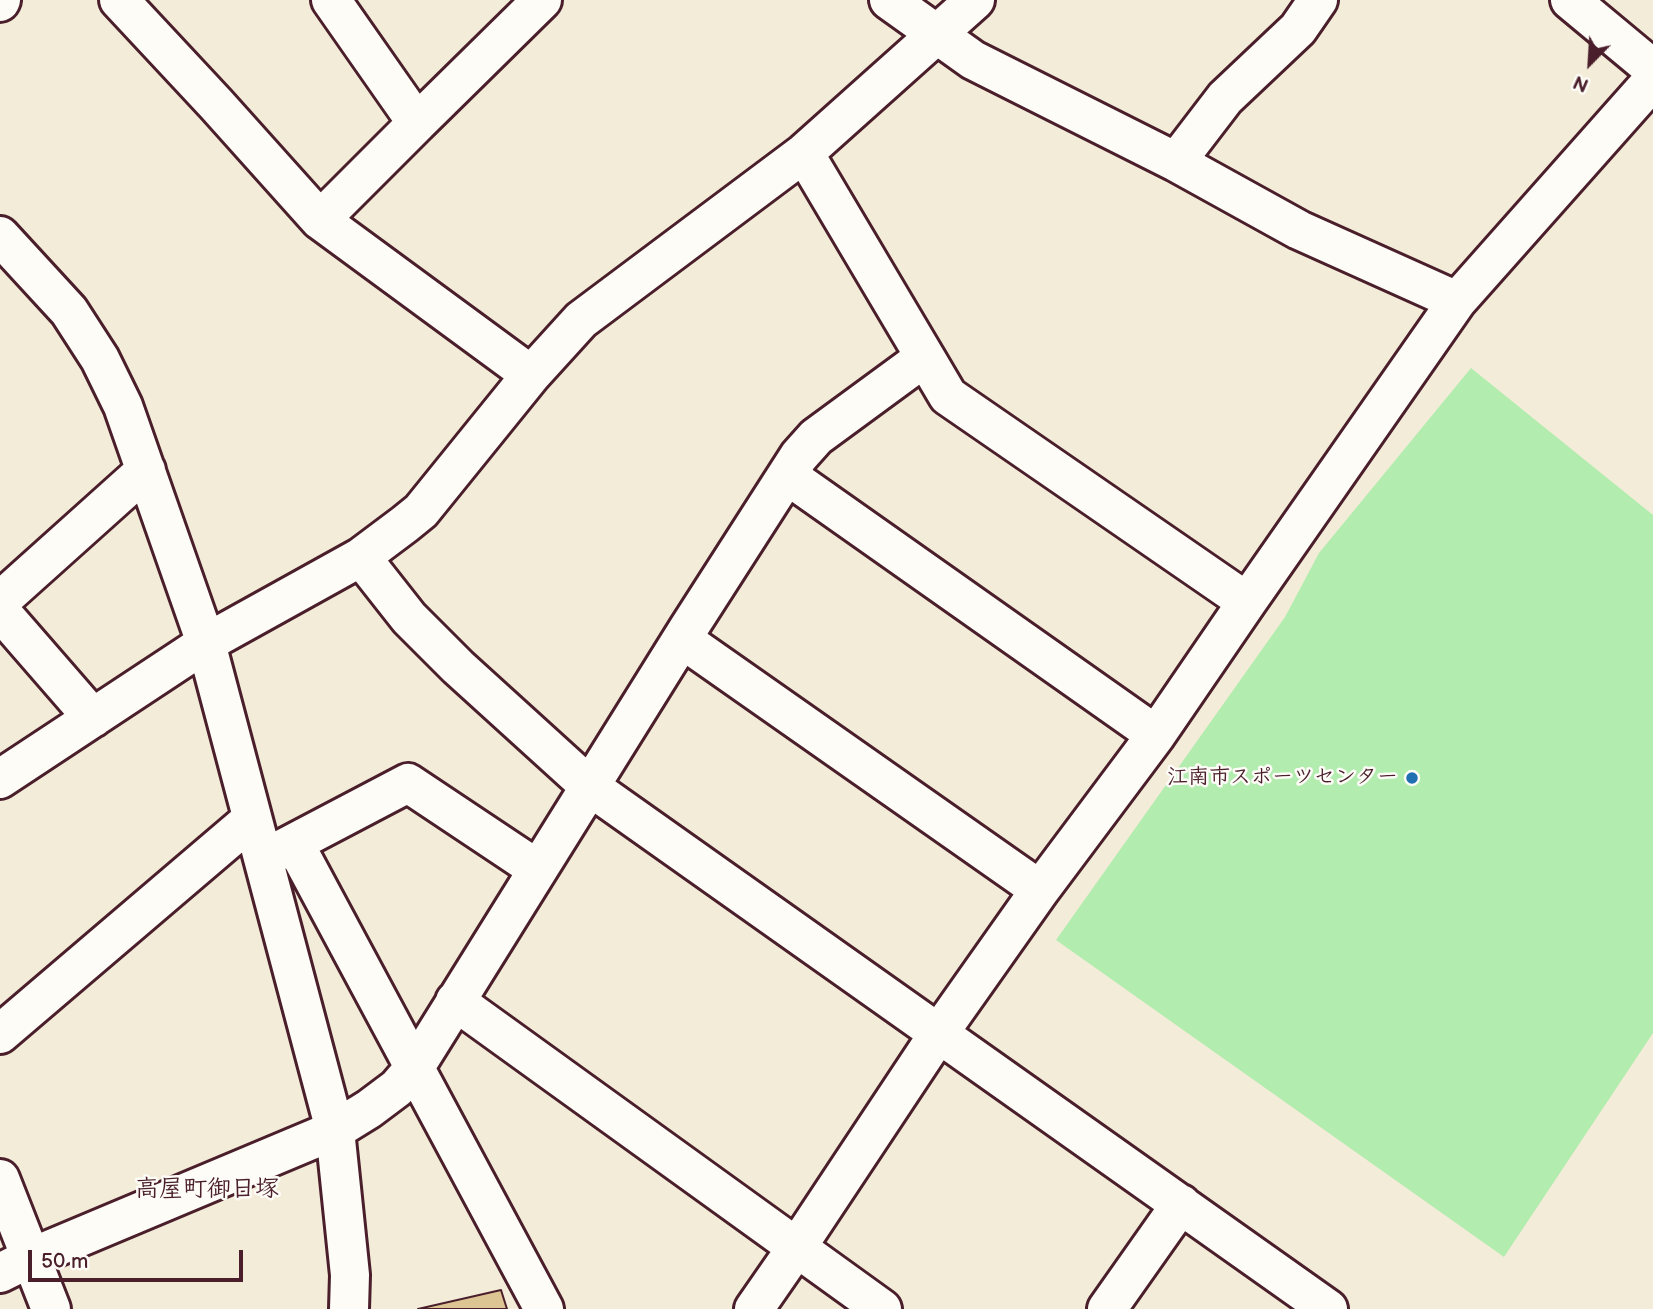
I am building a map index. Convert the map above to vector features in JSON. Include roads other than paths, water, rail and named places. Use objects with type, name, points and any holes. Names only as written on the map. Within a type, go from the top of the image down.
[{"type":"street","points":[[119,0],[320,220],[531,375]]},
{"type":"street","points":[[331,0],[417,123]]},
{"type":"street","points":[[320,220],[542,0]]},
{"type":"street","points":[[888,0],[974,60],[1176,162],[1299,230],[1457,301]]},
{"type":"street","points":[[0,779],[206,643],[361,556],[421,511],[531,375],[581,320],[804,153],[975,0]]},
{"type":"street","points":[[1176,162],[1225,98],[1298,29],[1318,0]]},
{"type":"street","points":[[1570,0],[1653,69]]},
{"type":"street","points":[[754,1309],[939,1033],[1040,890],[1156,735],[1457,301],[1653,80]]},
{"type":"street","points":[[804,153],[948,396],[1247,602]]},
{"type":"street","points":[[0,236],[69,311],[100,359],[124,405],[206,643],[251,819],[279,851],[415,1067],[544,1309]]},
{"type":"street","points":[[15,1265],[335,1130],[397,1088],[415,1067],[589,786],[799,456],[816,437],[925,357]]},
{"type":"street","points":[[0,601],[146,470]]},
{"type":"street","points":[[787,475],[1156,735]]},
{"type":"street","points":[[361,556],[409,618],[458,667],[589,786],[1328,1309]]},
{"type":"street","points":[[0,611],[93,718]]},
{"type":"street","points":[[682,639],[1040,890]]},
{"type":"street","points":[[279,851],[408,783],[537,869]]},
{"type":"street","points":[[0,1034],[251,819]]},
{"type":"street","points":[[279,851],[335,1130],[350,1276],[349,1309]]},
{"type":"street","points":[[455,1001],[882,1309]]},
{"type":"street","points":[[0,1179],[15,1265],[51,1309]]},
{"type":"street","points":[[1107,1309],[1181,1204]]},
{"type":"place","name":"江南市スポーツセンター","points":[[1412,778]]},
{"type":"district","name":"高屋町御日塚","points":[[207,1190]]}]
